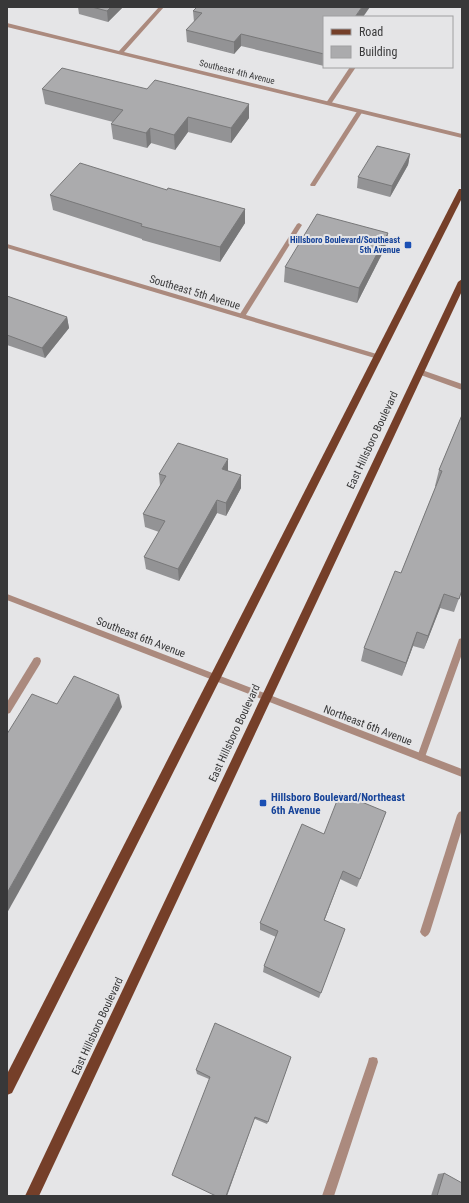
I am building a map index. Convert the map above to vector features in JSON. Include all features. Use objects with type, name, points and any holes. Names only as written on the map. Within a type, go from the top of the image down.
[{"type":"main road","points":[[7,1088],[462,191]]},
{"type":"main road","name":"East Hillsboro Boulevard","points":[[32,1196],[462,282]]},
{"type":"street","points":[[120,53],[162,7]]},
{"type":"street","name":"Southeast 4th Avenue","points":[[7,25],[462,136]]},
{"type":"street","points":[[329,103],[352,68]]},
{"type":"street","points":[[313,185],[360,110]]},
{"type":"street","points":[[242,316],[299,225]]},
{"type":"street","name":"Southeast 5th Avenue","points":[[7,246],[378,357]]},
{"type":"street","points":[[420,372],[462,387]]},
{"type":"street","name":"Southeast 6th Avenue","points":[[7,597],[266,698]]},
{"type":"street","points":[[421,757],[462,642]]},
{"type":"street","points":[[7,710],[37,661]]},
{"type":"street","name":"Northeast 6th Avenue","points":[[266,698],[462,773]]},
{"type":"street","points":[[425,932],[462,815]]},
{"type":"street","points":[[328,1196],[373,1062]]},
{"type":"building","points":[[92,7],[111,7],[107,11]]},
{"type":"building","points":[[197,7],[362,7],[356,16],[323,16],[323,54],[241,34],[234,42],[186,30],[202,13],[193,11]]},
{"type":"building","points":[[62,68],[147,89],[155,80],[249,104],[231,128],[188,117],[174,135],[150,128],[146,133],[111,124],[123,110],[42,89]]},
{"type":"building","points":[[377,146],[410,154],[392,186],[358,177]]},
{"type":"building","points":[[80,163],[167,190],[168,188],[245,209],[220,247],[141,226],[142,224],[50,195]]},
{"type":"building","points":[[317,214],[388,233],[359,288],[285,267]]},
{"type":"building","points":[[7,296],[67,317],[42,348],[7,335]]},
{"type":"building","points":[[462,415],[462,590],[459,599],[444,594],[428,636],[417,632],[406,663],[364,648],[395,571],[401,573],[442,471],[439,470]]},
{"type":"building","points":[[178,443],[228,459],[222,469],[241,475],[226,503],[217,500],[178,569],[144,557],[165,521],[143,514],[166,476],[159,474]]},
{"type":"building","points":[[74,676],[119,695],[7,893],[7,734],[32,694],[57,704]]},
{"type":"building","points":[[340,793],[386,812],[360,879],[343,871],[324,920],[345,929],[321,993],[264,966],[278,931],[260,923],[302,824],[324,834]]},
{"type":"building","points":[[215,1023],[291,1057],[268,1122],[255,1117],[226,1196],[216,1196],[172,1175],[210,1077],[196,1070]]},
{"type":"building","points":[[444,1173],[462,1183],[462,1196],[437,1196]]},
{"type":"place","name":"Hillsboro Boulevard/Southeast 5th Avenue","points":[[408,245]]},
{"type":"place","name":"Hillsboro Boulevard/Northeast 6th Avenue","points":[[263,803]]}]
